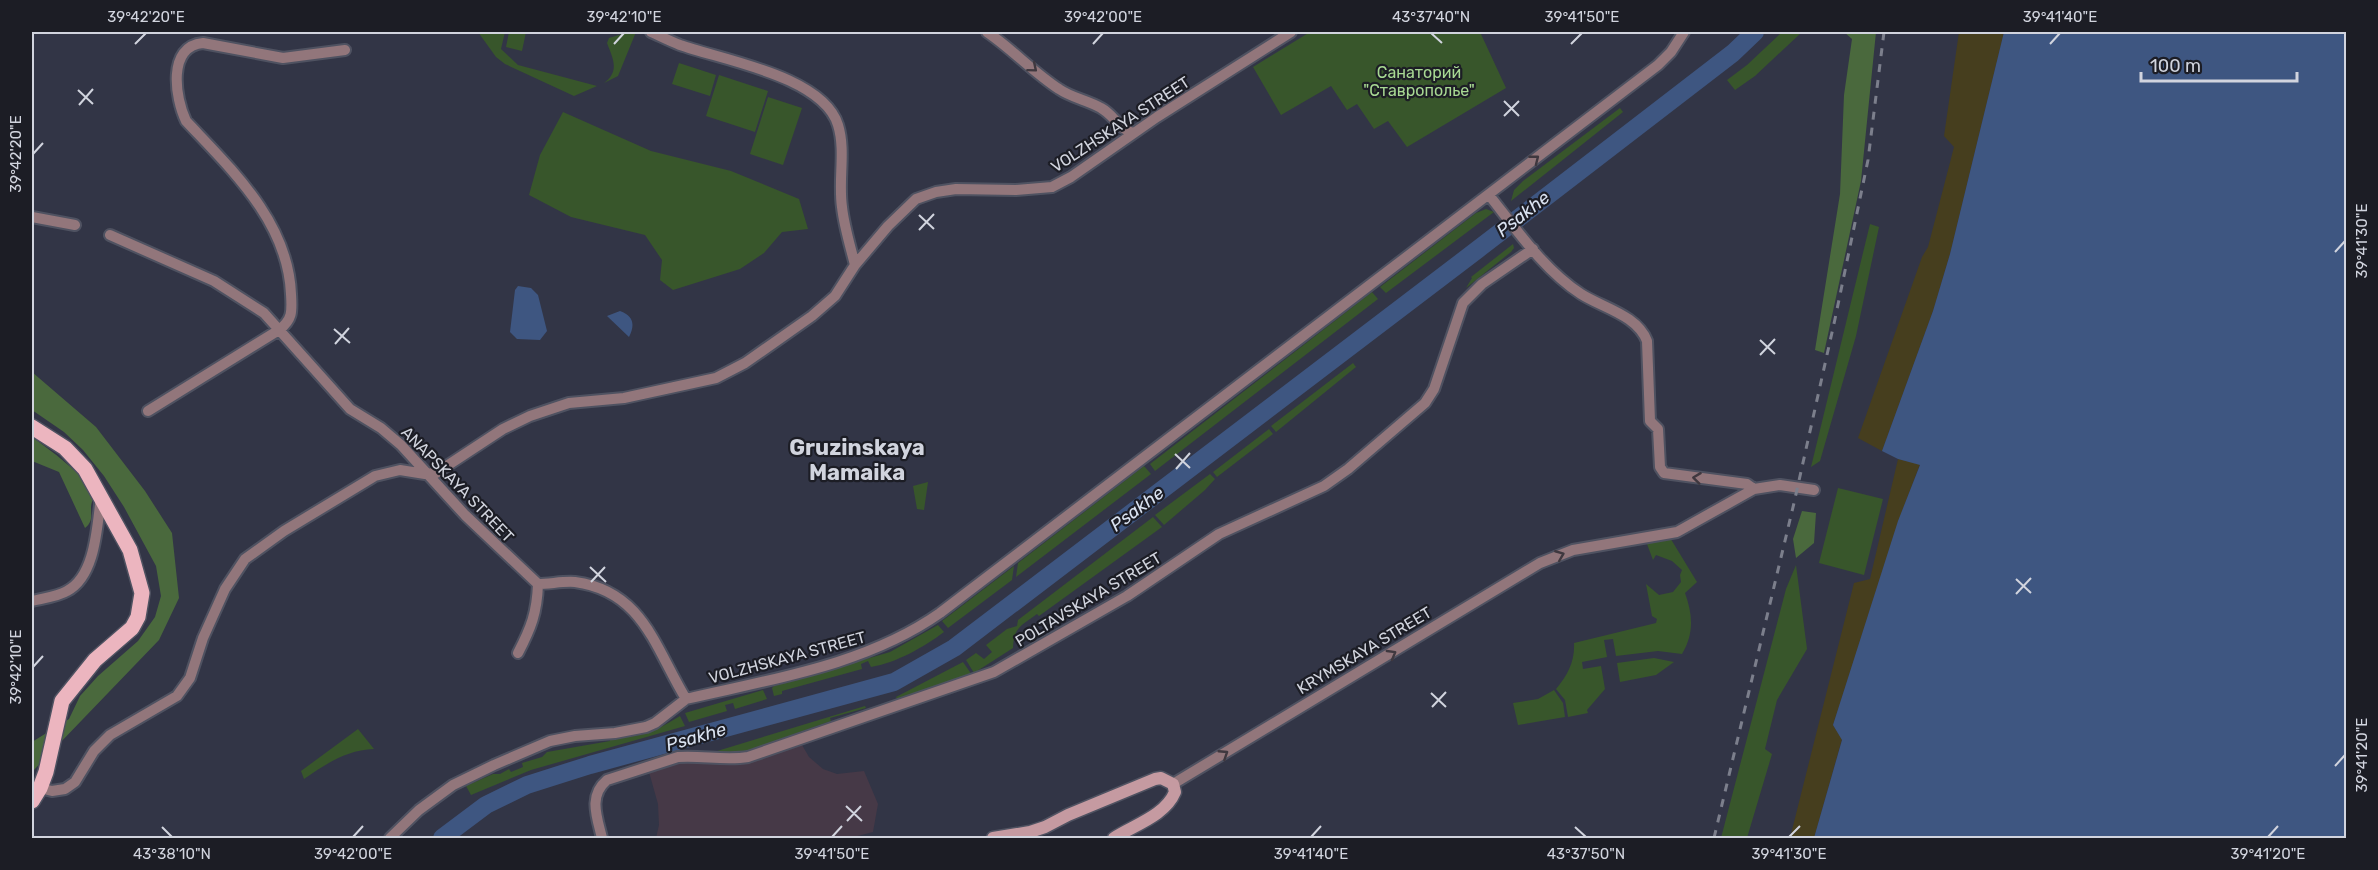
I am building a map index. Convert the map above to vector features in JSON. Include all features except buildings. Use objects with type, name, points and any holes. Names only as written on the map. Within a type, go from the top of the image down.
[{"type":"main road","points":[[32,427],[75,457],[85,469],[130,550],[140,583],[140,607],[132,628],[95,660],[62,701],[48,764],[36,795]]},
{"type":"street","points":[[651,32],[678,44],[778,75],[819,99],[828,109],[838,124],[842,163],[842,206],[855,264]]},
{"type":"street","points":[[987,32],[1056,87],[1070,96],[1100,107],[1111,115],[1124,130],[1133,133]]},
{"type":"street","name":"VOLZHSKAYA STREET","points":[[36,795],[65,789],[75,782],[94,751],[110,735],[177,696],[190,678],[203,638],[225,589],[245,559],[284,531],[375,476],[400,470],[425,474],[445,469],[503,429],[530,416],[569,403],[624,398],[716,378],[745,363],[812,316],[835,296],[855,264],[888,226],[916,199],[936,192],[956,189],[1016,190],[1052,187],[1071,177],[1133,133],[1292,32]]},
{"type":"street","name":"VOLZHSKAYA STREET","points":[[686,699],[803,672],[855,657],[933,619],[1658,65],[1671,52],[1684,32]]},
{"type":"street","points":[[148,411],[279,330],[288,323],[292,316],[290,281],[280,245],[257,201],[186,121],[178,96],[179,62],[187,48],[194,43],[283,58],[345,50]]},
{"type":"street","name":"KRYMSKAYA STREET","points":[[1489,195],[1554,272],[1580,293],[1636,323],[1643,331],[1647,341],[1650,421],[1658,429],[1660,467],[1664,472],[1747,484],[1754,489]]},
{"type":"street","points":[[32,217],[75,225]]},
{"type":"street","name":"ANAPSKAYA STREET","points":[[110,235],[214,281],[264,313],[350,409],[381,428],[401,445],[425,474],[465,515],[538,584]]},
{"type":"street","name":"POLTAVSKAYA STREET","points":[[602,838],[595,796],[600,786],[607,780],[678,757],[735,759],[748,757],[994,672],[1127,596],[1219,534],[1324,486],[1348,469],[1425,403],[1434,389],[1463,303],[1482,284],[1533,249]]},
{"type":"street","name":"KRYMSKAYA STREET","points":[[1173,784],[1540,563],[1573,550],[1677,532],[1754,489],[1780,485],[1814,490]]},
{"type":"street","points":[[32,601],[70,590],[79,581],[93,550],[101,497]]},
{"type":"street","points":[[390,838],[419,810],[453,785],[484,770],[550,741],[646,727],[655,723],[686,699],[642,619],[626,603],[595,587],[573,582],[538,584],[537,607],[532,626],[518,653]]},
{"type":"street","points":[[993,838],[1045,827],[1155,779],[1161,778],[1173,784],[1175,792],[1167,804],[1149,818],[1114,838]]},
{"type":"shaded area","points":[[802,745],[809,757],[823,769],[837,774],[864,771],[878,804],[873,832],[850,838],[656,838],[659,825],[658,804],[649,772],[684,761],[734,765]]},
{"type":"green space","points":[[478,32],[505,32],[501,49],[518,65],[597,86],[574,96],[505,64],[496,57]]},
{"type":"green space","points":[[509,32],[526,32],[522,51],[506,47]]},
{"type":"green space","points":[[636,32],[618,76],[604,83],[614,69],[607,43],[609,38]]},
{"type":"green space","name":"Санаторий \"Ставрополье\"","points":[[1310,32],[1480,32],[1506,88],[1407,147],[1388,121],[1374,129],[1357,104],[1347,110],[1331,86],[1281,115],[1253,67]]},
{"type":"green space","points":[[1782,32],[1802,32],[1755,76],[1735,90],[1727,80],[1747,65]]},
{"type":"green space","points":[[1844,32],[1876,32],[1861,181],[1824,353],[1815,350],[1840,194],[1844,95],[1852,39]]},
{"type":"green space","points":[[679,63],[716,75],[710,96],[672,84]]},
{"type":"green space","points":[[719,75],[768,91],[755,132],[706,116]]},
{"type":"green space","points":[[768,97],[802,108],[783,165],[750,154]]},
{"type":"green space","points":[[1620,108],[1623,112],[1511,201],[1514,190],[1523,181]]},
{"type":"green space","points":[[563,112],[651,151],[731,171],[799,199],[808,229],[782,232],[764,253],[740,269],[673,290],[660,280],[662,260],[645,235],[571,217],[529,195],[540,155]]},
{"type":"green space","points":[[1486,209],[1494,212],[1386,293],[1380,287],[1476,213]]},
{"type":"green space","points":[[1870,224],[1879,227],[1856,336],[1820,461],[1811,467]]},
{"type":"green space","points":[[1513,244],[1514,248],[1511,252],[1466,288],[1471,277]]},
{"type":"green space","points":[[1372,292],[1378,299],[1155,471],[1150,464]]},
{"type":"green space","points":[[1353,363],[1356,367],[1276,432],[1271,426]]},
{"type":"green space","points":[[32,372],[96,427],[145,491],[172,533],[179,598],[159,640],[32,772],[32,742],[69,719],[80,696],[98,676],[138,641],[155,617],[161,596],[156,566],[124,507],[104,476],[83,450],[64,432],[32,410]]},
{"type":"green space","points":[[1269,429],[1273,434],[1217,477],[1213,472]]},
{"type":"green space","points":[[32,437],[66,463],[89,487],[93,494],[91,519],[85,528],[59,472],[32,461]]},
{"type":"green space","points":[[1144,466],[1151,474],[1016,577],[1018,563]]},
{"type":"green space","points":[[1210,474],[1215,479],[1164,525],[1155,515]]},
{"type":"green space","points":[[928,482],[924,510],[917,509],[913,486]]},
{"type":"green space","points":[[1838,488],[1883,499],[1864,575],[1819,563]]},
{"type":"green space","points":[[1802,511],[1816,513],[1814,543],[1796,558],[1793,539]]},
{"type":"green space","points":[[1153,517],[1162,527],[1039,616],[1037,614],[1023,624],[1017,631],[1013,648],[974,673],[966,660],[976,653],[984,659],[992,652],[986,645],[1007,629],[1017,626],[1018,620]]},
{"type":"green space","points":[[1669,536],[1697,582],[1685,593],[1690,609],[1691,624],[1686,647],[1682,654],[1658,651],[1616,656],[1613,639],[1604,640],[1607,657],[1582,662],[1583,669],[1601,666],[1605,689],[1587,710],[1588,713],[1568,717],[1565,700],[1556,689],[1570,667],[1574,643],[1656,623],[1657,619],[1652,616],[1646,584],[1659,595],[1673,592],[1681,582],[1682,570],[1672,561],[1656,555],[1653,560],[1647,544]]},
{"type":"green space","points":[[1796,565],[1807,649],[1777,700],[1765,749],[1772,754],[1747,838],[1721,838],[1786,589]]},
{"type":"green space","points":[[1014,566],[1012,580],[948,628],[942,621]]},
{"type":"green space","points":[[938,625],[944,632],[919,649],[900,658],[871,667],[868,661],[861,664],[862,669],[782,691],[782,694],[774,696],[772,688],[774,686],[890,652]]},
{"type":"green space","points":[[1654,658],[1674,662],[1656,675],[1620,682],[1617,663]]},
{"type":"green space","points":[[963,662],[972,675],[899,703],[896,697]]},
{"type":"green space","points":[[763,690],[767,699],[735,709],[733,703],[725,705],[727,711],[689,722],[685,713]]},
{"type":"green space","points":[[1554,690],[1563,703],[1565,717],[1518,725],[1513,703],[1538,699]]},
{"type":"green space","points":[[865,706],[866,708],[830,718],[831,721],[780,739],[782,743],[738,755],[704,755]]},
{"type":"green space","points":[[680,716],[685,726],[531,770],[471,795],[466,786],[493,774],[500,774],[509,769],[511,772],[523,767],[522,763],[542,757],[547,752],[610,741],[609,738],[647,733]]},
{"type":"green space","points":[[358,729],[374,749],[345,755],[304,779],[301,771]]},
{"type":"sand","points":[[1959,32],[2004,32],[1950,254],[1933,311],[1882,451],[1858,438],[1922,257],[1928,247],[1954,147],[1944,136]]},
{"type":"sand","points":[[1898,459],[1920,464],[1898,522],[1833,725],[1842,739],[1814,838],[1790,838],[1854,583],[1870,579]]},
{"type":"water","points":[[2004,32],[2346,32],[2346,838],[1814,838],[1842,740],[1833,725],[1898,521],[1920,465],[1898,459],[1882,451],[1933,311],[1950,254]]},
{"type":"water","points":[[518,286],[531,288],[538,295],[547,331],[540,340],[517,339],[510,332],[515,290]]},
{"type":"water","points":[[620,311],[631,318],[632,329],[629,337],[607,316]]},
{"type":"waterway","name":"Psakhe","points":[[442,838],[486,805],[527,785],[590,765],[894,682],[954,648],[1477,250],[1733,53],[1755,32]]},
{"type":"railway","points":[[1714,838],[1794,503],[1835,319],[1868,160],[1884,32]]},
{"type":"district","name":"Gruzinskaya Mamaika","points":[[857,460]]}]
